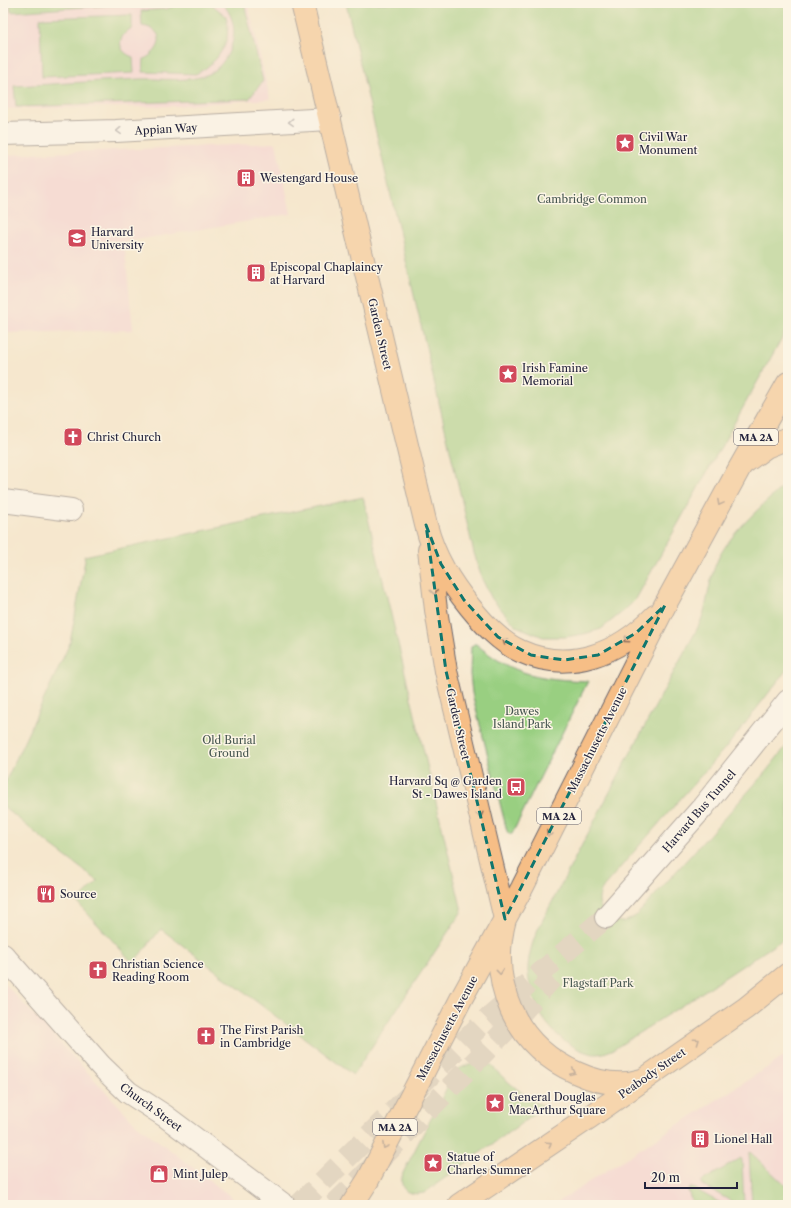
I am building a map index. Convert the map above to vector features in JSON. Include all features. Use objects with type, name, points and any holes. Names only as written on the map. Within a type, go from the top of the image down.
[{"type":"main road","name":"Garden Street","points":[[302,3],[426,525],[431,545],[441,564],[464,600],[498,637],[513,647],[526,653],[549,659],[585,659],[612,649],[636,633],[665,605]]},
{"type":"main road","name":"Massachusetts Avenue","points":[[352,1205],[368,1180],[461,999],[505,919],[665,605],[739,469],[781,403],[788,383]]},
{"type":"main road","points":[[739,469],[750,457],[788,438]]},
{"type":"main road","name":"Garden Street","points":[[426,525],[436,610],[446,671],[505,919]]},
{"type":"main road","points":[[505,919],[499,954],[501,979],[504,993],[512,1014],[527,1036],[545,1055],[568,1070],[602,1082],[618,1084],[642,1080]]},
{"type":"main road","points":[[746,1008],[788,974]]},
{"type":"main road","points":[[746,1008],[788,983]]},
{"type":"main road","name":"Peabody Street","points":[[459,1205],[746,1008]]},
{"type":"street","name":"Appian Way","points":[[3,134],[116,131],[330,119]]},
{"type":"street","points":[[3,500],[71,510]]},
{"type":"street","name":"Harvard Bus Tunnel","points":[[606,916],[703,807],[788,701]]},
{"type":"street","name":"Church Street","points":[[3,955],[101,1066],[128,1092],[165,1116],[284,1205]]},
{"type":"highlighted area","points":[[426,525],[441,564],[464,600],[498,637],[531,655],[564,660],[598,655],[636,633],[665,605],[505,919],[446,671]]},
{"type":"shaded area","points":[[3,3],[248,3],[270,99],[174,106],[3,109]]},
{"type":"shaded area","name":"Harvard University","points":[[276,143],[291,214],[124,242],[133,330],[3,333],[3,155]]},
{"type":"shaded area","points":[[3,982],[136,1124],[242,1205],[3,1205]]},
{"type":"shaded area","points":[[788,1054],[788,1205],[553,1205],[768,1067]]},
{"type":"green space","points":[[10,3],[130,3],[130,4],[11,12]]},
{"type":"green space","points":[[183,3],[210,3],[226,16],[228,26],[227,39],[224,47],[216,59],[196,74],[143,72],[144,59],[155,50],[159,40],[155,31],[142,26],[141,11],[166,9]]},
{"type":"green space","points":[[222,3],[244,3],[263,81],[249,99],[16,107],[14,86],[139,79],[184,79],[201,77],[209,74],[222,64],[230,50],[234,35],[232,20]]},
{"type":"green space","name":"Cambridge Common","points":[[346,3],[788,3],[788,327],[636,599],[601,629],[565,637],[543,637],[516,626],[492,599],[482,579],[474,553]]},
{"type":"green space","points":[[132,15],[132,28],[123,35],[120,43],[124,51],[133,57],[134,73],[42,77],[40,18]]},
{"type":"green space","name":"Flagstaff Park","points":[[788,481],[788,668],[733,739],[604,886],[600,893],[599,904],[603,911],[610,917],[620,922],[624,922],[636,916],[764,774],[788,744],[788,936],[614,1049],[599,1054],[585,1052],[571,1045],[559,1036],[546,1023],[535,1003],[530,986],[528,964],[535,936],[700,623],[706,605],[714,568],[724,548],[759,508]]},
{"type":"green space","name":"Old Burial Ground","points":[[363,497],[462,911],[353,1075],[161,929],[133,963],[77,902],[98,881],[50,845],[3,806],[3,787],[70,643],[85,560],[84,556]]},
{"type":"green space","name":"Dawes Island Park","points":[[474,644],[503,663],[529,674],[556,679],[588,681],[512,834],[509,834],[507,831],[472,693],[470,674],[471,647]]},
{"type":"green space","points":[[484,1058],[512,1085],[527,1097],[544,1107],[424,1193],[413,1194],[409,1192],[403,1188],[403,1173],[456,1070]]},
{"type":"green space","points":[[750,1152],[788,1188],[788,1205],[752,1205]]},
{"type":"green space","points":[[741,1158],[744,1205],[738,1205],[702,1185],[702,1181]]},
{"type":"green space","points":[[690,1188],[693,1188],[724,1205],[693,1205],[688,1191]]},
{"type":"tunnel","points":[[299,1205],[489,1017],[606,917]]},
{"type":"tunnel","points":[[334,1205],[504,1032],[552,978]]},
{"type":"place","name":"Civil War Monument","points":[[625,143]]},
{"type":"place","name":"Westengard House","points":[[246,178]]},
{"type":"place","name":"Harvard University","points":[[77,238]]},
{"type":"place","name":"Episcopal Chaplaincy at Harvard","points":[[256,273]]},
{"type":"place","name":"Irish Famine Memorial","points":[[508,374]]},
{"type":"place","name":"Christ Church","points":[[73,437]]},
{"type":"place","name":"Harvard Sq @ Garden St - Dawes Island","points":[[516,787]]},
{"type":"place","name":"Source","points":[[46,894]]},
{"type":"place","name":"Christian Science Reading Room","points":[[98,970]]},
{"type":"place","name":"The First Parish in Cambridge","points":[[206,1036]]},
{"type":"place","name":"General Douglas MacArthur Square","points":[[495,1103]]},
{"type":"place","name":"Lionel Hall","points":[[700,1139]]},
{"type":"place","name":"Statue of Charles Sumner","points":[[433,1163]]},
{"type":"place","name":"Mint Julep","points":[[159,1174]]}]
